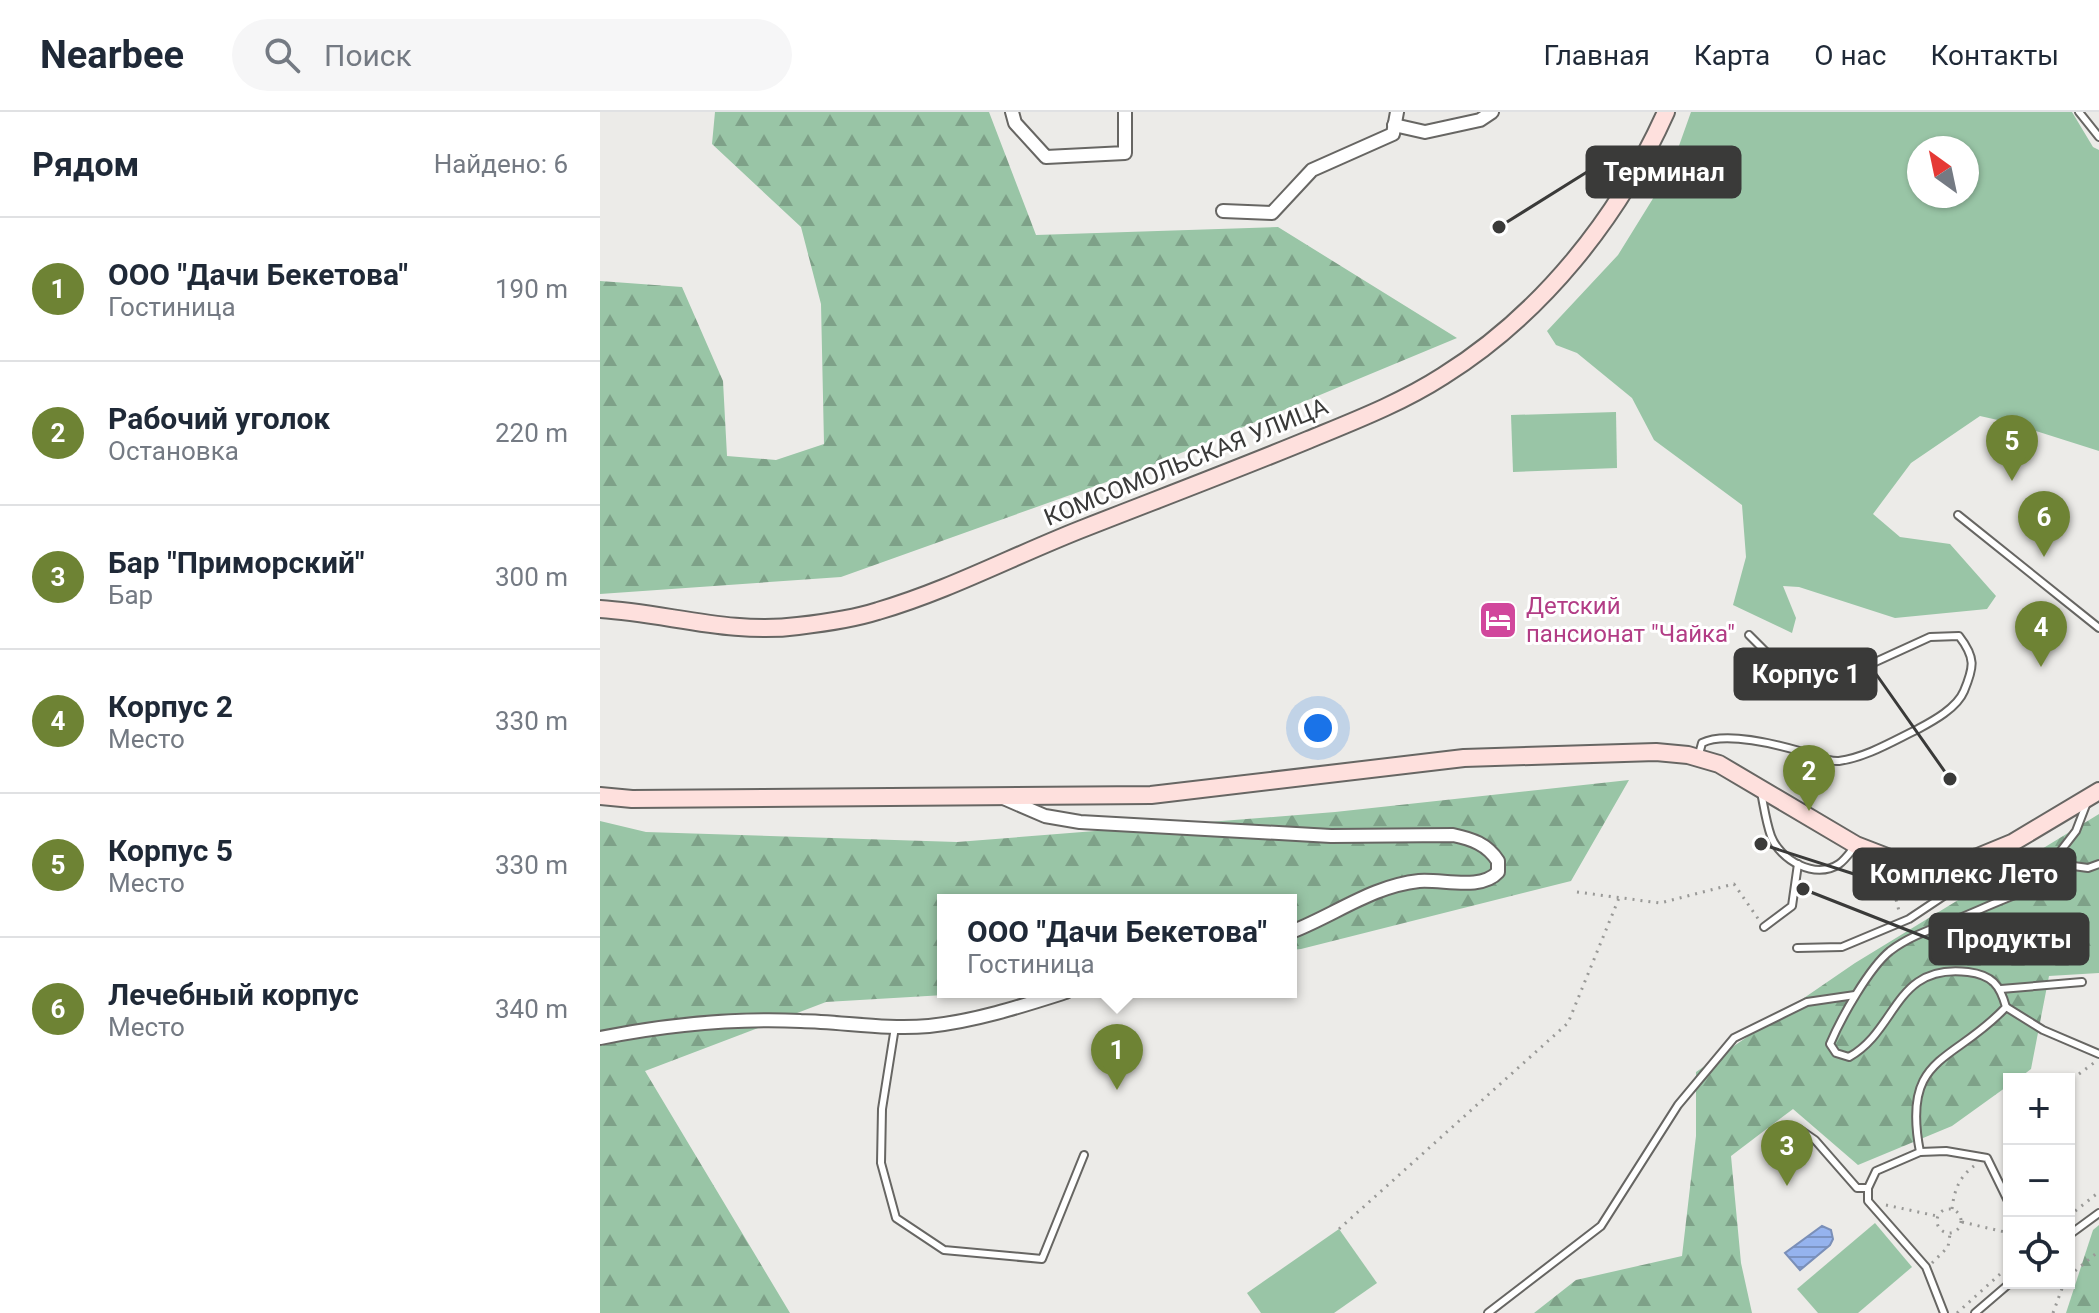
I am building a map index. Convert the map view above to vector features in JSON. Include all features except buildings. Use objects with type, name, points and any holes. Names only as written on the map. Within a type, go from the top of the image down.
[{"type":"main road","name":"КОМСОМОЛЬСКАЯ УЛИЦА","points":[[600,609],[629,610],[748,629],[797,627],[876,612],[1382,409],[1455,367],[1514,324],[1563,274],[1646,156],[1666,112]]},
{"type":"main road","points":[[600,796],[632,799],[1151,795],[1464,758],[1656,752],[1719,764],[1856,845],[1913,867],[1948,865],[1978,857],[2002,847],[2094,794]]},
{"type":"street","points":[[1012,112],[1015,123],[1046,157],[1125,153],[1125,112]]},
{"type":"street","points":[[1223,211],[1272,213],[1312,170],[1393,134],[1396,118],[1425,132],[1480,120],[1492,112]]},
{"type":"street","points":[[1000,796],[1045,816],[1080,822],[1331,836],[1453,835],[1484,845],[1493,853],[1500,867],[1494,877],[1481,882],[1434,880],[1400,884],[1357,899],[1297,929]]},
{"type":"street","points":[[600,1038],[722,1023],[799,1021],[931,1026],[988,1015],[1046,998]]},
{"type":"lane","points":[[2079,112],[2099,137]]},
{"type":"lane","points":[[1958,515],[2099,628]]},
{"type":"lane","points":[[1698,758],[1702,743],[1709,739],[1791,748],[1836,762],[1872,751],[1932,722],[1961,698],[1973,668],[1969,648],[1959,636],[1941,635],[1930,637],[1849,674],[1799,679],[1749,635]]},
{"type":"lane","points":[[1760,789],[1772,838],[1782,853],[1798,864],[1812,870],[1826,869],[1839,864],[1856,845]]},
{"type":"lane","points":[[2094,794],[2076,831],[2036,888],[2008,896],[1922,933],[1888,952],[1855,995],[1839,1021],[1830,1044],[1836,1053],[1849,1057],[1862,1050],[1901,996],[1923,977],[1955,970],[1981,973],[2001,989],[2006,1007],[2043,1030],[2099,1056]]},
{"type":"lane","points":[[2002,847],[2015,858],[2088,868],[2099,864]]},
{"type":"lane","points":[[1797,948],[1842,947],[1909,919],[1954,889],[1978,857]]},
{"type":"lane","points":[[1764,927],[1792,906],[1798,864]]},
{"type":"lane","points":[[2001,989],[2082,982]]},
{"type":"lane","points":[[1488,1313],[1601,1226],[1678,1105],[1734,1038],[1807,1002],[1855,995]]},
{"type":"lane","points":[[1920,1152],[1915,1102],[1926,1073],[1956,1046],[1988,1026],[2006,1007]]},
{"type":"lane","points":[[895,1027],[882,1109],[881,1163],[896,1218],[944,1250],[1042,1259],[1084,1155]]},
{"type":"lane","points":[[1799,1129],[1815,1140],[1857,1188],[1868,1188]]},
{"type":"lane","points":[[1944,1313],[1926,1267],[1868,1201],[1868,1188],[1876,1171],[1920,1152],[1946,1151],[1987,1158],[2003,1191]]},
{"type":"lane","points":[[2075,1231],[2099,1213]]},
{"type":"lane","points":[[1975,1313],[2003,1289]]},
{"type":"path","points":[[1577,892],[1660,903],[1734,884],[1764,927]]},
{"type":"path","points":[[1339,1229],[1568,1023],[1619,898]]},
{"type":"path","points":[[2079,1074],[2099,1056]]},
{"type":"path","points":[[1952,1209],[1954,1191],[1966,1172],[1987,1158]]},
{"type":"path","points":[[2075,1211],[2099,1192]]},
{"type":"path","points":[[1868,1201],[1937,1216]]},
{"type":"path","points":[[1952,1209],[1959,1214],[1962,1222],[1958,1230],[1950,1234],[1942,1232],[1937,1225],[1937,1216],[1943,1210],[1952,1209]]},
{"type":"path","points":[[1962,1222],[2003,1232]]},
{"type":"path","points":[[1926,1267],[1941,1257],[1948,1247],[1950,1234]]},
{"type":"path","points":[[2075,1271],[2099,1251]]},
{"type":"path","points":[[1957,1313],[2003,1271]]},
{"type":"path","points":[[2053,1313],[2062,1289]]},
{"type":"green space","points":[[715,112],[989,112],[1036,235],[1278,227],[1457,338],[1140,470],[841,577],[600,594],[600,281],[682,287],[723,381],[727,456],[776,460],[824,444],[821,304],[801,227],[712,144]]},
{"type":"green space","points":[[1691,112],[2072,112],[2093,147],[2099,150],[2099,451],[1980,416],[1911,463],[1873,514],[1900,537],[1950,544],[1996,596],[1987,609],[1895,618],[1799,587],[1783,586],[1796,618],[1792,633],[1733,605],[1746,557],[1742,505],[1654,440],[1632,398],[1577,353],[1556,345],[1547,331],[1618,255],[1670,171]]},
{"type":"green space","points":[[1616,412],[1617,468],[1513,472],[1511,415]]},
{"type":"green space","points":[[1629,780],[1571,881],[1301,949],[1297,949],[1297,894],[937,894],[937,995],[826,1002],[645,1071],[790,1313],[600,1313],[600,821],[646,832],[957,842],[1335,812]]},
{"type":"green space","points":[[2099,814],[2099,973],[2049,976],[2031,1069],[2026,1073],[2003,1073],[2003,1089],[1952,1126],[1858,1165],[1793,1109],[1731,1156],[1741,1263],[1752,1313],[1534,1313],[1576,1280],[1682,1256],[1696,1136],[1696,1072],[1855,963]]},
{"type":"green space","points":[[1875,1223],[1912,1267],[1858,1313],[1818,1313],[1797,1289]]},
{"type":"green space","points":[[2099,1225],[2099,1313],[2066,1313],[2075,1289],[2093,1230]]},
{"type":"green space","points":[[1339,1229],[1377,1283],[1334,1313],[1261,1313],[1247,1293]]},
{"type":"water","points":[[1822,1226],[1831,1230],[1833,1239],[1830,1245],[1800,1270],[1785,1253]]},
{"type":"place","name":"Терминал","points":[[1499,227]]},
{"type":"place","name":"Корпус 5","points":[[2012,481]]},
{"type":"place","name":"Лечебный корпус","points":[[2044,557]]},
{"type":"place","name":"Детский пансионат \"Чайка\"","points":[[1498,620]]},
{"type":"place","name":"Корпус 2","points":[[2041,667]]},
{"type":"place","name":"Корпус 1","points":[[1950,779]]},
{"type":"place","name":"Рабочий уголок","points":[[1809,811]]},
{"type":"place","name":"Комплекс Лето","points":[[1761,844]]},
{"type":"place","name":"Продукты","points":[[1803,889]]},
{"type":"place","name":"ООО \"Дачи Бекетова\"","points":[[1117,1090]]},
{"type":"place","name":"Бар \"Приморский\"","points":[[1787,1186]]}]
